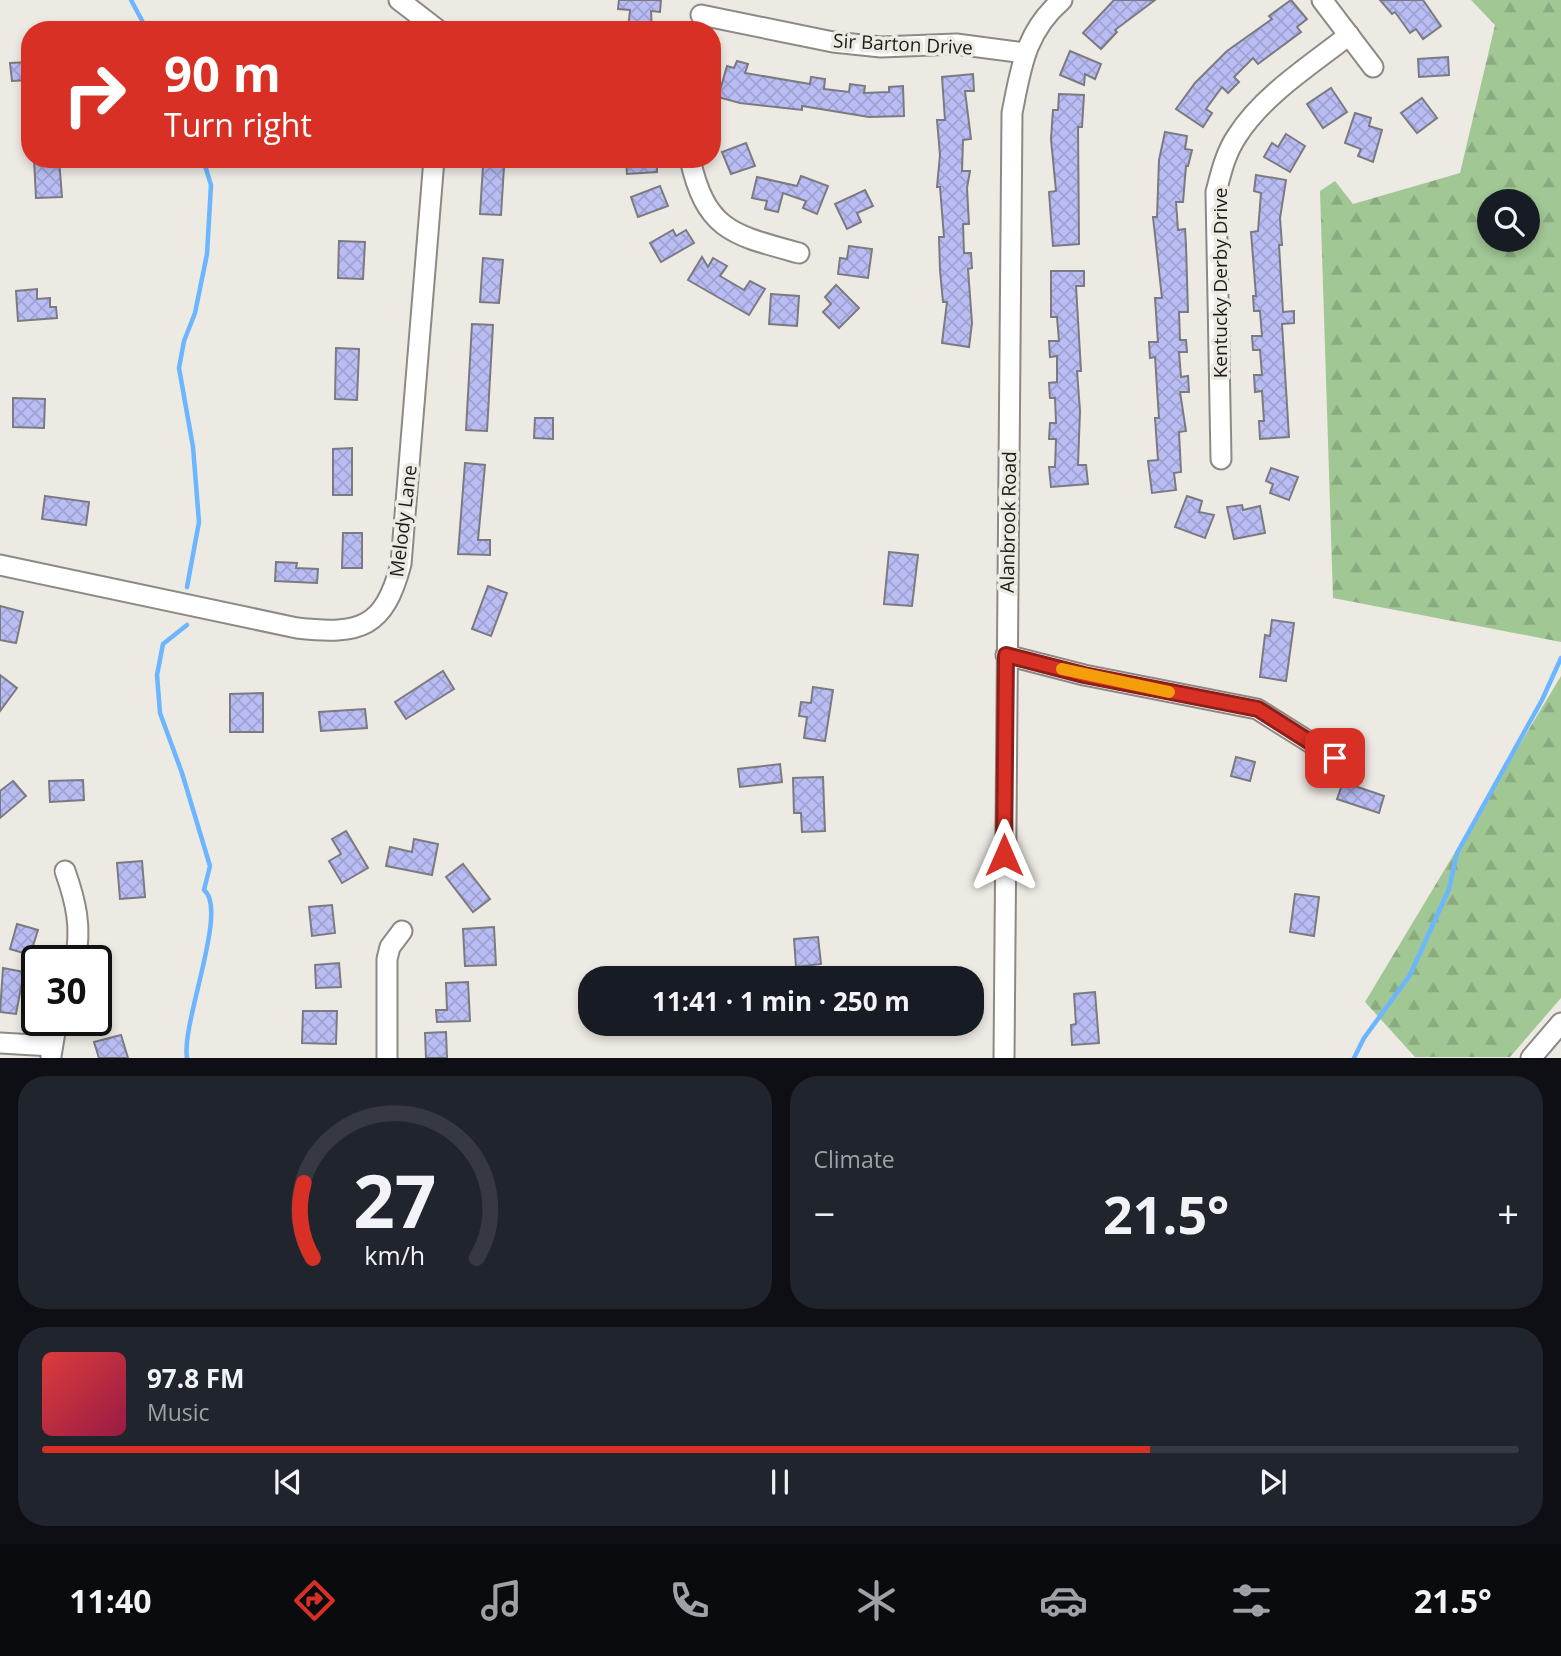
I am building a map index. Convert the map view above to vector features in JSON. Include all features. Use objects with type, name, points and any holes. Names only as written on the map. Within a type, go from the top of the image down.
[{"type":"street","points":[[399,0],[426,21]]},
{"type":"street","name":"Alanbrook Road","points":[[1004,1058],[1012,113],[1024,54],[1037,27],[1062,0]]},
{"type":"street","points":[[1322,0],[1373,67]]},
{"type":"street","name":"Sir Barton Drive","points":[[701,15],[833,42],[881,47],[956,44],[1024,54]]},
{"type":"street","name":"Kentucky Derby Drive","points":[[1221,458],[1216,192],[1224,162],[1237,136],[1256,114],[1288,84],[1349,35]]},
{"type":"street","name":"Melody Lane","points":[[0,565],[298,628],[348,629],[369,622],[378,615],[393,594],[401,565],[433,168]]},
{"type":"street","points":[[692,168],[698,194],[712,216],[731,231],[799,253]]},
{"type":"street","points":[[1006,655],[1084,675],[1258,709],[1335,758]]},
{"type":"street","points":[[65,871],[76,901],[76,945]]},
{"type":"street","points":[[387,1058],[387,958],[390,947],[402,931]]},
{"type":"street","points":[[1538,1055],[1561,1023]]},
{"type":"street","points":[[0,1042],[51,1052]]},
{"type":"green space","points":[[1471,0],[1561,0],[1561,642],[1333,598],[1320,191],[1335,181],[1353,204],[1460,173],[1495,25]]},
{"type":"green space","points":[[1561,676],[1561,998],[1510,1057],[1415,1057],[1365,1002]]},
{"type":"building","points":[[619,0],[661,0],[660,12],[651,11],[652,21],[629,21],[630,10],[618,9]]},
{"type":"building","points":[[1114,0],[1155,0],[1115,30],[1117,32],[1101,49],[1083,33]]},
{"type":"building","points":[[1291,0],[1307,19],[1297,27],[1301,32],[1258,64],[1253,58],[1234,77],[1239,82],[1228,93],[1222,87],[1206,109],[1212,113],[1203,127],[1176,109],[1195,83],[1227,51],[1272,19],[1269,16]]},
{"type":"building","points":[[1380,0],[1423,0],[1441,26],[1423,39],[1416,29],[1410,33],[1395,12],[1392,14]]},
{"type":"building","points":[[1070,51],[1101,64],[1095,79],[1085,74],[1084,85],[1060,75]]},
{"type":"building","points":[[1448,57],[1449,75],[1419,77],[1418,59]]},
{"type":"building","points":[[737,61],[748,64],[745,73],[810,84],[811,77],[825,79],[824,89],[849,92],[850,84],[865,86],[864,93],[889,92],[889,87],[903,86],[904,116],[869,117],[802,106],[802,110],[740,103],[721,98],[727,66],[734,68]]},
{"type":"building","points":[[21,62],[21,80],[12,81],[10,63]]},
{"type":"building","points":[[973,74],[974,91],[965,91],[971,139],[963,140],[962,171],[970,171],[967,188],[969,224],[963,224],[964,253],[971,253],[972,268],[968,269],[972,323],[969,347],[942,343],[947,302],[943,302],[940,270],[939,237],[944,237],[940,187],[937,187],[940,155],[937,120],[945,120],[942,77]]},
{"type":"building","points":[[1331,88],[1347,112],[1323,128],[1307,104]]},
{"type":"building","points":[[1059,94],[1084,95],[1082,127],[1078,127],[1079,244],[1053,246],[1049,192],[1056,191],[1051,139],[1053,110],[1058,110]]},
{"type":"building","points":[[1422,98],[1437,118],[1417,133],[1401,113]]},
{"type":"building","points":[[1355,113],[1371,118],[1369,126],[1382,130],[1373,162],[1358,156],[1361,149],[1345,143]]},
{"type":"building","points":[[1165,132],[1187,136],[1185,149],[1192,150],[1186,166],[1183,202],[1176,202],[1178,230],[1185,229],[1188,312],[1179,312],[1180,340],[1186,340],[1187,352],[1179,352],[1181,377],[1188,376],[1189,392],[1180,392],[1186,431],[1179,432],[1181,472],[1174,473],[1176,490],[1152,493],[1148,461],[1158,460],[1155,418],[1159,418],[1155,357],[1150,358],[1149,342],[1158,342],[1155,298],[1162,298],[1153,217],[1157,217],[1159,160]]},
{"type":"building","points":[[1286,134],[1305,146],[1290,172],[1264,157],[1272,143],[1278,147]]},
{"type":"building","points":[[746,143],[755,166],[731,174],[722,152]]},
{"type":"building","points":[[34,168],[60,168],[62,197],[36,198]]},
{"type":"building","points":[[483,168],[504,168],[501,215],[480,214]]},
{"type":"building","points":[[627,168],[657,168],[657,172],[627,174]]},
{"type":"building","points":[[1256,175],[1286,180],[1280,218],[1282,245],[1279,245],[1283,312],[1294,311],[1294,323],[1282,324],[1289,437],[1260,439],[1259,421],[1264,421],[1262,391],[1255,392],[1254,375],[1262,375],[1260,350],[1253,350],[1252,336],[1262,336],[1260,311],[1254,311],[1253,296],[1256,296],[1251,232],[1258,231],[1261,193],[1254,191]]},
{"type":"building","points":[[801,176],[828,186],[817,214],[803,208],[806,201],[783,193],[778,212],[765,209],[767,201],[752,198],[757,177],[797,186]]},
{"type":"building","points":[[660,186],[668,206],[638,217],[631,197]]},
{"type":"building","points":[[865,190],[873,206],[857,213],[861,222],[847,229],[835,204]]},
{"type":"building","points":[[673,230],[676,236],[686,230],[694,243],[661,262],[650,243]]},
{"type":"building","points":[[339,241],[365,242],[363,279],[338,278]]},
{"type":"building","points":[[849,246],[872,249],[868,278],[838,274],[840,258],[847,259]]},
{"type":"building","points":[[702,257],[708,267],[713,258],[727,266],[720,276],[744,290],[750,281],[765,289],[749,315],[688,280]]},
{"type":"building","points":[[483,258],[503,260],[499,303],[480,302]]},
{"type":"building","points":[[1051,271],[1084,271],[1084,286],[1076,286],[1081,371],[1077,371],[1080,411],[1078,465],[1086,465],[1088,484],[1051,487],[1049,467],[1055,467],[1056,439],[1049,439],[1050,423],[1056,423],[1055,398],[1050,398],[1049,383],[1057,382],[1057,356],[1050,357],[1049,341],[1059,341],[1057,317],[1051,317]]},
{"type":"building","points":[[836,285],[859,308],[839,328],[823,312],[831,304],[825,297]]},
{"type":"building","points":[[37,289],[37,299],[50,298],[50,307],[56,307],[57,318],[18,321],[16,291]]},
{"type":"building","points":[[771,294],[799,296],[797,326],[769,324]]},
{"type":"building","points":[[472,324],[493,325],[487,431],[466,430]]},
{"type":"building","points":[[336,348],[359,349],[357,400],[335,399]]},
{"type":"building","points":[[13,398],[45,399],[44,428],[13,427]]},
{"type":"building","points":[[535,418],[553,418],[553,439],[534,438]]},
{"type":"building","points":[[352,448],[352,495],[333,495],[333,449]]},
{"type":"building","points":[[465,463],[485,465],[478,540],[490,540],[490,555],[458,554]]},
{"type":"building","points":[[1271,468],[1298,477],[1289,500],[1270,493],[1273,484],[1266,481]]},
{"type":"building","points":[[45,496],[89,502],[86,525],[42,519]]},
{"type":"building","points":[[1187,496],[1202,501],[1199,512],[1214,515],[1205,538],[1175,527]]},
{"type":"building","points":[[1242,505],[1243,510],[1260,506],[1265,533],[1234,539],[1227,507]]},
{"type":"building","points":[[343,533],[362,533],[362,568],[342,568]]},
{"type":"building","points":[[889,552],[918,555],[912,606],[884,604]]},
{"type":"building","points":[[276,562],[297,563],[296,568],[318,569],[317,583],[275,581]]},
{"type":"building","points":[[488,586],[507,593],[491,636],[472,629]]},
{"type":"building","points":[[0,606],[23,612],[16,643],[0,640]]},
{"type":"building","points":[[1272,620],[1294,623],[1286,681],[1260,677],[1265,635],[1270,636]]},
{"type":"building","points":[[443,671],[454,689],[406,719],[395,702]]},
{"type":"building","points":[[0,675],[17,688],[0,711]]},
{"type":"building","points":[[813,687],[833,690],[825,741],[804,738],[807,717],[799,716],[801,702],[811,703]]},
{"type":"building","points":[[263,693],[263,732],[230,732],[230,694]]},
{"type":"building","points":[[365,709],[367,728],[321,731],[319,712]]},
{"type":"building","points":[[1236,757],[1255,762],[1250,781],[1231,776]]},
{"type":"building","points":[[780,764],[782,782],[740,787],[738,769]]},
{"type":"building","points":[[823,777],[825,831],[802,832],[801,813],[794,813],[793,778]]},
{"type":"building","points":[[83,780],[84,800],[50,802],[49,781]]},
{"type":"building","points":[[13,781],[26,796],[0,818],[0,791]]},
{"type":"building","points":[[1343,782],[1384,796],[1379,813],[1337,799]]},
{"type":"building","points":[[346,831],[368,868],[342,883],[329,861],[341,854],[332,839]]},
{"type":"building","points":[[414,839],[438,844],[432,875],[386,866],[390,847],[412,852]]},
{"type":"building","points":[[142,861],[145,897],[120,899],[117,863]]},
{"type":"building","points":[[463,864],[490,899],[473,912],[446,877]]},
{"type":"building","points":[[1295,894],[1319,897],[1314,936],[1290,932]]},
{"type":"building","points":[[332,905],[335,933],[312,936],[309,907]]},
{"type":"building","points":[[17,924],[38,930],[33,945],[21,945],[21,952],[10,949]]},
{"type":"building","points":[[494,927],[496,965],[465,966],[463,929]]},
{"type":"building","points":[[818,937],[821,964],[796,966],[794,939]]},
{"type":"building","points":[[339,963],[341,987],[316,988],[315,965]]},
{"type":"building","points":[[3,968],[21,971],[16,1014],[0,1012]]},
{"type":"building","points":[[468,982],[470,1021],[437,1022],[436,1010],[447,1010],[446,983]]},
{"type":"building","points":[[1095,992],[1099,1043],[1072,1045],[1071,1025],[1076,1024],[1074,994]]},
{"type":"building","points":[[303,1011],[337,1011],[336,1044],[302,1043]]},
{"type":"building","points":[[446,1032],[447,1058],[426,1058],[425,1033]]},
{"type":"building","points":[[121,1035],[128,1058],[99,1058],[94,1042]]},
{"type":"waterway","points":[[131,0],[142,21]]},
{"type":"waterway","points":[[187,587],[199,522],[193,447],[179,368],[184,341],[195,313],[207,254],[211,185],[206,168]]},
{"type":"waterway","points":[[187,625],[163,644],[157,675],[160,713],[182,773],[210,866],[204,890],[210,901],[211,919],[187,1042],[187,1058]]},
{"type":"waterway","points":[[1354,1058],[1364,1038],[1410,975],[1449,889],[1457,853],[1542,700],[1561,658]]},
{"type":"slow traffic","points":[[1062,669],[1169,692]]},
{"type":"route","points":[[1004,855],[1006,655],[1084,675],[1258,709],[1335,758]]}]
